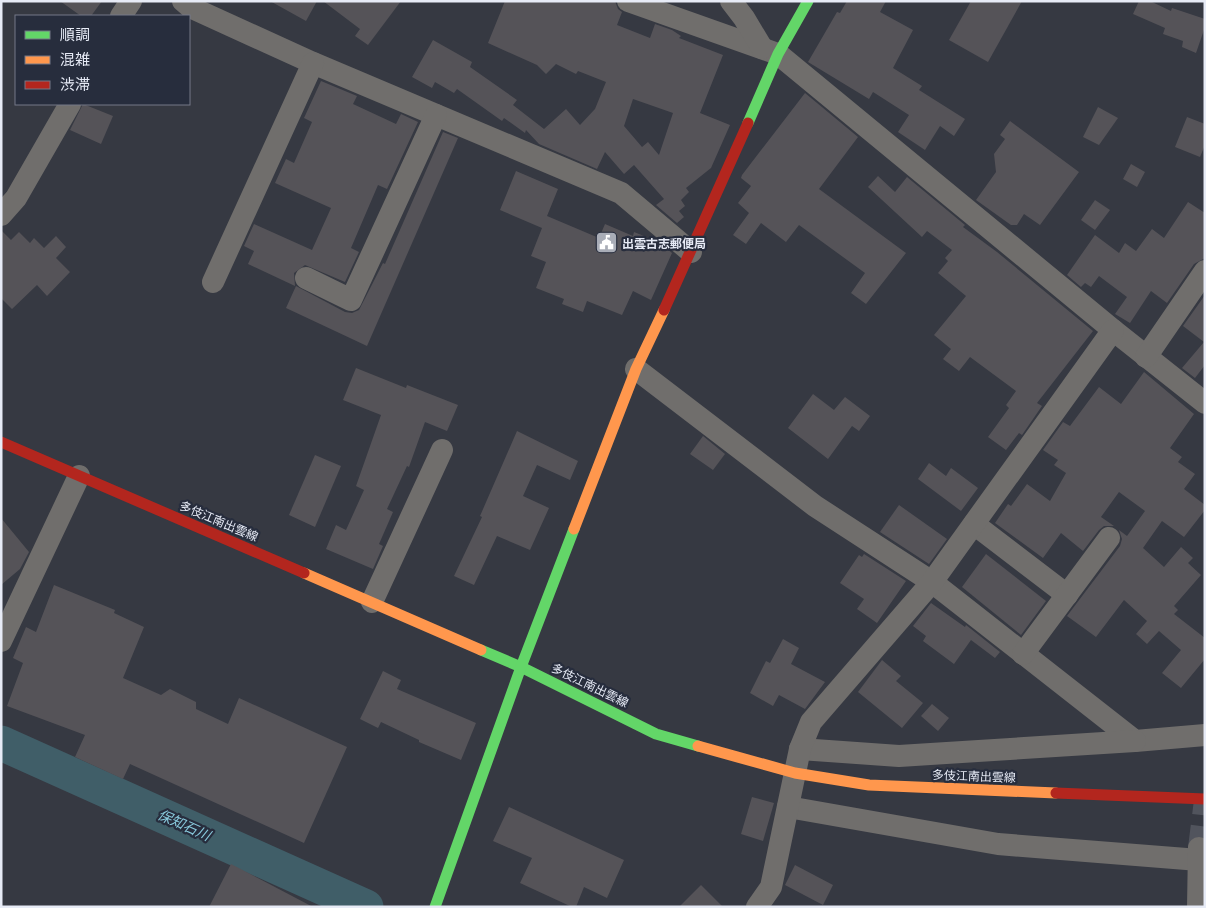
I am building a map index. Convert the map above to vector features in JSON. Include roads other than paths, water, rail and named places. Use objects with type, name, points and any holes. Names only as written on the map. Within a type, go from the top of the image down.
[{"type":"main road","points":[[435,907],[521,667],[636,370],[691,252],[770,51],[808,1]]},
{"type":"main road","name":"多伎江南出雲線","points":[[1,442],[521,667],[656,734],[795,772],[869,785],[1205,799]]},
{"type":"street","points":[[122,15],[131,1]]},
{"type":"street","points":[[183,1],[313,63],[621,193],[691,252]]},
{"type":"street","points":[[628,1],[770,51]]},
{"type":"street","points":[[731,1],[770,51],[1204,405]]},
{"type":"street","points":[[213,282],[313,63]]},
{"type":"street","points":[[1,214],[16,198],[69,105]]},
{"type":"street","points":[[306,278],[351,300],[436,115]]},
{"type":"street","points":[[1146,357],[1205,271]]},
{"type":"street","points":[[757,907],[771,887],[800,749],[811,722],[932,582],[1113,330]]},
{"type":"street","points":[[636,370],[815,506],[932,582],[1135,741]]},
{"type":"street","points":[[372,602],[442,450]]},
{"type":"street","points":[[1,641],[79,476]]},
{"type":"street","points":[[974,524],[1067,595]]},
{"type":"street","points":[[1023,654],[1109,538]]},
{"type":"street","points":[[800,749],[899,756],[1205,735]]},
{"type":"street","points":[[788,807],[998,844],[1202,870],[1198,907]]},
{"type":"waterway","name":"保知石川","points":[[1,743],[366,907]]},
{"type":"tunnel","points":[[1199,848],[1205,800]]},
{"type":"place","name":"出雲古志郵便局","points":[[606,243]]}]
